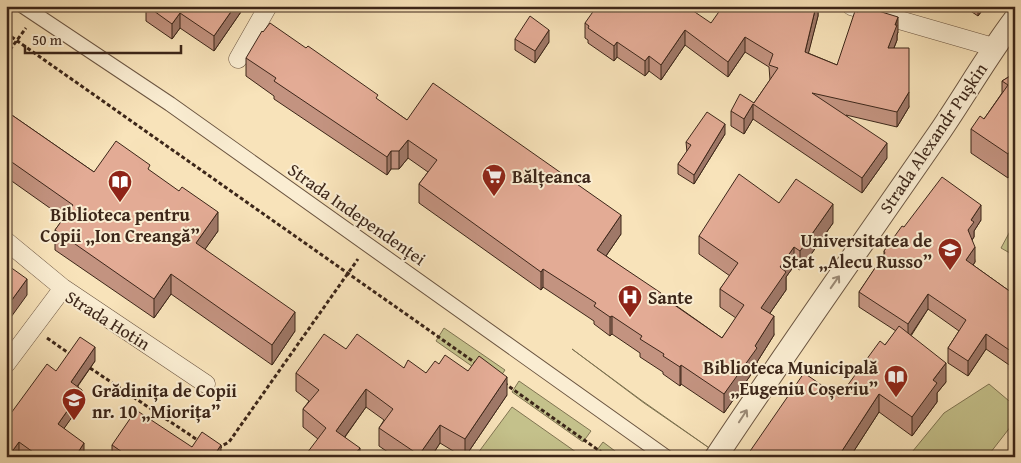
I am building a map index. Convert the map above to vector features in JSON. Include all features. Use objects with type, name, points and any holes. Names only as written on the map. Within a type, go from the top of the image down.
[{"type":"street","name":"Strada Independenței","points":[[23,6],[170,104],[666,457]]},
{"type":"street","points":[[238,60],[268,6]]},
{"type":"street","points":[[852,6],[994,47]]},
{"type":"street","name":"Strada Alexandr Pușkin","points":[[716,457],[763,385],[941,130],[994,47],[1015,19]]},
{"type":"street","points":[[6,242],[63,288]]},
{"type":"street","name":"Strada Hotin","points":[[6,364],[63,288],[206,384]]},
{"type":"path","points":[[6,55],[36,16]]},
{"type":"path","points":[[6,33],[478,365]]},
{"type":"path","points":[[210,448],[218,448],[229,442],[368,244]]},
{"type":"path","points":[[34,329],[75,357]]},
{"type":"path","points":[[90,368],[204,444]]},
{"type":"path","points":[[502,382],[608,457]]},
{"type":"shaded area","points":[[1015,222],[1015,256],[1001,248]]},
{"type":"shaded area","points":[[444,328],[505,370],[496,383],[436,341]]},
{"type":"shaded area","points":[[572,349],[641,400],[715,452],[644,403]]},
{"type":"shaded area","points":[[519,381],[591,431],[583,442],[512,392]]},
{"type":"shaded area","points":[[989,384],[1015,406],[1015,421],[987,457],[908,457],[944,413]]},
{"type":"shaded area","points":[[512,407],[583,457],[475,457]]},
{"type":"shaded area","points":[[603,442],[623,457],[598,457],[594,454]]},
{"type":"building","points":[[147,6],[235,6],[214,36],[180,13],[172,24]]},
{"type":"building","points":[[597,6],[686,6],[711,23],[723,6],[816,6],[805,52],[837,65],[855,11],[858,12],[859,6],[862,6],[898,17],[895,25],[897,25],[888,48],[909,48],[909,92],[897,112],[812,93],[887,143],[862,178],[753,104],[744,119],[731,111],[740,94],[754,103],[778,68],[769,65],[773,54],[745,37],[728,62],[685,30],[661,65],[649,56],[645,61],[617,42],[614,46],[588,28],[589,26],[585,23]]},
{"type":"building","points":[[530,16],[549,30],[535,51],[515,39]]},
{"type":"building","points":[[270,23],[306,48],[308,46],[378,95],[376,98],[407,120],[433,83],[621,215],[597,250],[661,293],[660,295],[722,338],[744,305],[720,289],[738,263],[699,236],[739,174],[779,203],[796,179],[833,204],[800,251],[794,247],[780,267],[786,272],[761,308],[774,316],[755,346],[757,348],[724,394],[681,365],[680,367],[663,356],[664,354],[640,339],[642,336],[594,306],[596,303],[543,269],[541,272],[419,184],[437,160],[408,140],[399,151],[391,151],[387,157],[274,81],[276,78],[246,58],[262,31]]},
{"type":"building","points":[[1015,73],[1015,144],[1008,154],[971,129],[980,116],[984,119],[1008,85],[1002,81]]},
{"type":"building","points":[[6,111],[94,172],[116,141],[150,165],[148,169],[179,191],[182,187],[218,212],[196,243],[295,312],[272,345],[171,274],[154,299],[55,230],[73,205],[6,158]]},
{"type":"building","points":[[707,112],[725,124],[694,175],[678,164],[691,145],[686,142]]},
{"type":"building","points":[[942,177],[981,205],[971,220],[974,222],[968,230],[975,247],[966,260],[1015,295],[1015,354],[986,334],[968,361],[948,348],[966,320],[928,294],[908,324],[859,292],[902,226],[904,227]]},
{"type":"building","points":[[6,264],[27,279],[6,308]]},
{"type":"building","points":[[899,326],[946,363],[933,380],[937,383],[912,417],[879,394],[838,457],[746,457],[804,373],[839,397],[880,341],[885,345]]},
{"type":"building","points":[[324,334],[346,349],[357,334],[404,368],[408,360],[426,373],[435,361],[439,364],[445,355],[468,371],[479,356],[507,377],[465,439],[440,425],[419,455],[379,428],[393,409],[366,389],[336,431],[360,448],[355,454],[359,457],[304,457],[326,428],[303,409],[319,390],[296,373]]},
{"type":"building","points":[[80,337],[95,347],[71,382],[82,390],[58,424],[84,443],[75,457],[40,457],[19,442],[8,457],[6,457],[6,420],[47,364],[56,371]]},
{"type":"building","points":[[136,410],[192,447],[202,432],[221,445],[213,457],[124,457],[125,454],[112,445]]},
{"type":"place","name":"Bălțeanca","points":[[494,197]]},
{"type":"place","name":"Biblioteca pentru Copii „Ion Creangă”","points":[[120,203]]},
{"type":"place","name":"Universitatea de Stat „Alecu Russo”","points":[[950,271]]},
{"type":"place","name":"Sante","points":[[630,318]]},
{"type":"place","name":"Biblioteca Municipală „Eugeniu Coșeriu”","points":[[896,398]]},
{"type":"place","name":"Grădinița de Copii nr. 10 „Miorița”","points":[[74,421]]}]
